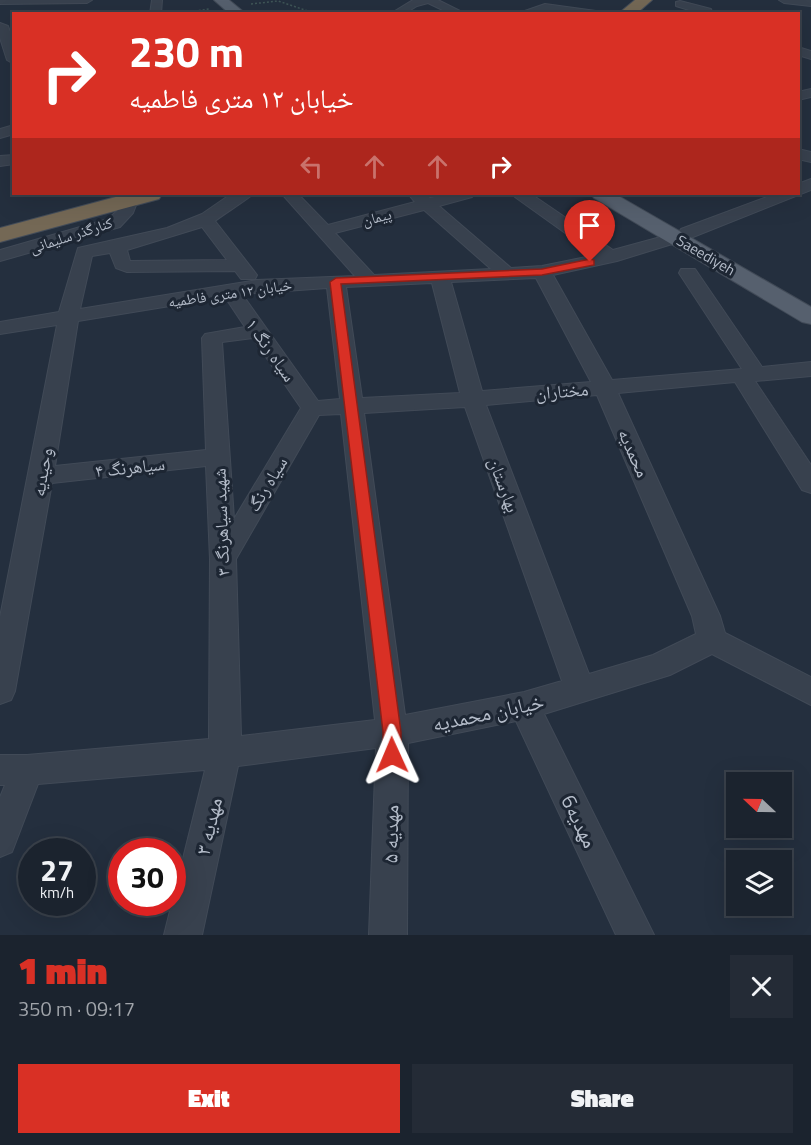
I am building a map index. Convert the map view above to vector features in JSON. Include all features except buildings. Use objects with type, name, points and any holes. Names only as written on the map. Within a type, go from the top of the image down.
[{"type":"highway","points":[[628,12],[645,0]]},
{"type":"highway","points":[[0,219],[93,195]]},
{"type":"highway","points":[[0,235],[141,196]]},
{"type":"main road","points":[[220,5],[235,12]]},
{"type":"main road","name":"Saeediyeh","points":[[603,195],[811,304]]},
{"type":"main road","name":"Saeediyeh","points":[[621,195],[811,316]]},
{"type":"street","points":[[0,1],[87,0]]},
{"type":"street","points":[[398,12],[414,3],[429,0],[456,12]]},
{"type":"street","points":[[539,0],[555,8]]},
{"type":"street","points":[[784,0],[811,3]]},
{"type":"street","points":[[666,5],[707,12]]},
{"type":"street","points":[[528,12],[545,7],[573,8],[588,12]]},
{"type":"street","points":[[5,26],[12,56]]},
{"type":"street","points":[[241,265],[127,267],[122,264],[117,247],[205,220],[226,202],[243,195]]},
{"type":"street","points":[[291,195],[369,280]]},
{"type":"street","name":"پیمان","points":[[323,231],[421,199],[457,195]]},
{"type":"street","points":[[522,195],[611,257]]},
{"type":"street","name":"خیابان ۱۲ متری فاطمیه","points":[[0,328],[257,286],[542,272],[611,257],[682,235],[785,195]]},
{"type":"street","name":"کنارگذر سلیمانی","points":[[0,256],[114,223],[141,196]]},
{"type":"street","points":[[421,199],[506,273]]},
{"type":"street","points":[[205,220],[257,286]]},
{"type":"street","name":"وحیدیه","points":[[0,691],[69,317],[84,252],[117,247]]},
{"type":"street","name":"محمدیه","points":[[542,272],[605,387],[705,616],[712,640]]},
{"type":"street","points":[[688,273],[749,374],[811,484]]},
{"type":"street","name":"بهارستان","points":[[440,276],[473,399],[580,689]]},
{"type":"street","name":"مهدیه ۵","points":[[336,282],[392,732],[388,935]]},
{"type":"street","name":"سیاه رنگ ۱","points":[[230,291],[312,408]]},
{"type":"street","name":"شهید سیاهرنگ ۳","points":[[225,753],[223,559],[212,338],[258,331]]},
{"type":"street","name":"مختاران","points":[[312,408],[351,408],[473,399],[811,369]]},
{"type":"street","name":"سیاه رنگ","points":[[223,559],[312,408]]},
{"type":"street","name":"سیاهرنگ ۴","points":[[41,476],[218,457]]},
{"type":"street","points":[[712,640],[811,692]]},
{"type":"street","name":"خیابان محمدیه","points":[[14,770],[225,753],[392,732],[524,706],[660,666],[712,640]]},
{"type":"street","name":"مهدیه6","points":[[524,706],[635,935]]},
{"type":"street","name":"مهدیه ۳","points":[[183,935],[225,753]]},
{"type":"street","points":[[0,840],[14,770]]},
{"type":"path","points":[[251,4],[278,1],[311,12]]},
{"type":"path","points":[[185,12],[220,5]]},
{"type":"route","points":[[392,755],[392,732],[336,282],[542,272],[590,262]]}]
